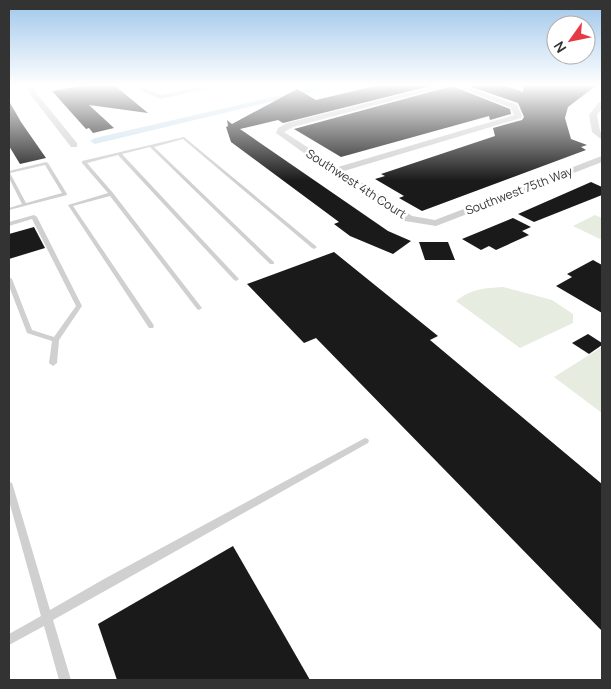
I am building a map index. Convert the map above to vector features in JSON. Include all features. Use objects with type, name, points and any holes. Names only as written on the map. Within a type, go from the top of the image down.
[{"type":"street","points":[[52,117],[74,145]]},
{"type":"street","name":"Southwest 4th Court","points":[[321,117],[290,125],[281,130],[280,133],[409,219],[436,223]]},
{"type":"street","points":[[336,171],[514,117]]},
{"type":"street","points":[[593,117],[596,132],[602,138]]},
{"type":"street","name":"Southwest 75th Way","points":[[436,223],[602,159]]},
{"type":"lane","points":[[199,308],[84,162],[184,138],[314,248]]},
{"type":"lane","points":[[151,146],[272,263]]},
{"type":"lane","points":[[119,153],[236,279]]},
{"type":"lane","points":[[9,208],[65,194],[46,163],[9,173],[24,204]]},
{"type":"lane","points":[[111,194],[70,205],[151,326]]},
{"type":"lane","points":[[9,224],[34,218],[79,306],[56,340],[54,363]]},
{"type":"lane","points":[[9,279],[29,331],[56,340]]},
{"type":"lane","points":[[9,640],[365,441]]},
{"type":"lane","points":[[9,486],[65,680]]},
{"type":"shaded area","points":[[595,215],[602,218],[602,240],[573,226]]},
{"type":"shaded area","points":[[503,287],[552,300],[573,314],[573,323],[520,348],[456,301],[478,290]]},
{"type":"shaded area","points":[[602,347],[602,413],[554,377]]},
{"type":"building","points":[[9,117],[18,117],[46,158],[20,164],[9,146]]},
{"type":"building","points":[[75,117],[102,117],[114,128],[93,133],[89,128],[86,129]]},
{"type":"building","points":[[245,117],[306,117],[283,123],[278,120],[240,129],[388,231],[411,241],[393,254],[350,236],[334,224],[339,222],[231,142],[226,127],[228,126],[227,120],[232,124]]},
{"type":"building","points":[[338,117],[485,117],[341,157],[294,129]]},
{"type":"building","points":[[524,117],[565,117],[571,139],[587,145],[581,147],[586,150],[422,211],[399,198],[404,196],[375,179],[385,176],[381,174],[495,136],[493,128],[522,120]]},
{"type":"building","points":[[591,182],[602,187],[602,195],[534,222],[518,214]]},
{"type":"building","points":[[513,218],[531,227],[522,231],[529,235],[496,250],[489,246],[481,250],[462,239]]},
{"type":"building","points":[[34,227],[45,248],[9,259],[9,234]]},
{"type":"building","points":[[419,242],[448,242],[455,260],[425,260]]},
{"type":"building","points":[[334,252],[438,336],[430,340],[602,484],[602,631],[316,338],[304,343],[247,284]]},
{"type":"building","points":[[593,260],[602,265],[602,313],[556,286],[572,277],[567,274]]},
{"type":"building","points":[[588,334],[602,343],[602,345],[589,354],[572,343]]},
{"type":"building","points":[[233,546],[310,680],[117,680],[98,624]]},
{"type":"waterway","points":[[95,141],[198,117]]}]
